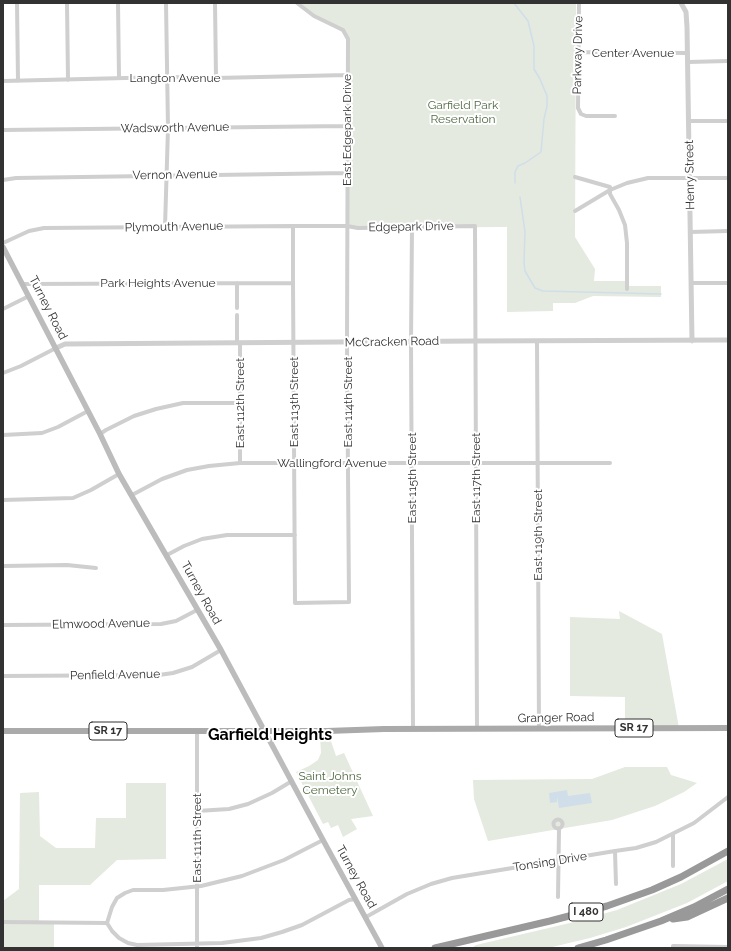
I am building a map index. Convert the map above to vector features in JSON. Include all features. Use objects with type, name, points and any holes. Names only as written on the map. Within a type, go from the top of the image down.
[{"type":"highway","name":"I 480","points":[[435,948],[550,922],[614,904],[652,890],[681,877],[728,851]]},
{"type":"highway","points":[[578,948],[661,921],[694,907],[728,889]]},
{"type":"highway","points":[[661,921],[687,917],[728,898]]},
{"type":"main road","name":"Turney Road","points":[[3,247],[100,434],[119,474],[221,650],[381,945]]},
{"type":"main road","name":"Granger Road","points":[[3,731],[356,731],[414,729],[477,730],[539,728],[728,728]]},
{"type":"street","points":[[17,3],[18,80]]},
{"type":"street","points":[[67,3],[68,80]]},
{"type":"street","points":[[118,3],[119,78]]},
{"type":"street","points":[[165,227],[168,128],[166,3]]},
{"type":"street","points":[[215,3],[216,78]]},
{"type":"street","name":"East Edgepark Drive","points":[[297,3],[314,16],[338,27],[346,34],[348,39],[347,226]]},
{"type":"street","name":"Parkway Drive","points":[[579,3],[578,108],[581,114],[586,116],[615,116]]},
{"type":"street","name":"Henry Street","points":[[682,3],[687,27],[688,53],[692,341]]},
{"type":"street","name":"Henry Street","points":[[684,9],[686,3]]},
{"type":"street","name":"Center Avenue","points":[[578,52],[688,53]]},
{"type":"street","points":[[688,62],[728,61]]},
{"type":"street","name":"Langton Avenue","points":[[3,81],[347,75]]},
{"type":"street","points":[[689,121],[728,121]]},
{"type":"street","name":"Wadsworth Avenue","points":[[3,130],[348,126]]},
{"type":"street","name":"Vernon Avenue","points":[[3,180],[16,178],[347,173]]},
{"type":"street","points":[[575,177],[610,187],[610,194],[625,225],[627,243],[626,289]]},
{"type":"street","points":[[575,211],[610,190],[627,183],[648,178],[728,178]]},
{"type":"street","name":"East 113th Street","points":[[293,226],[292,283],[295,603]]},
{"type":"street","name":"Plymouth Avenue","points":[[3,243],[29,231],[44,228],[347,226]]},
{"type":"street","name":"Edgepark Drive","points":[[347,226],[358,228],[475,226]]},
{"type":"street","name":"East 114th Street","points":[[295,603],[349,602],[347,226]]},
{"type":"street","name":"East 117th Street","points":[[475,226],[477,730]]},
{"type":"street","name":"East 115th Street","points":[[412,227],[411,342],[414,729]]},
{"type":"street","points":[[690,232],[728,232]]},
{"type":"street","points":[[236,283],[237,308]]},
{"type":"street","name":"Park Heights Avenue","points":[[23,284],[292,283]]},
{"type":"street","points":[[691,283],[728,283]]},
{"type":"street","points":[[3,309],[29,296]]},
{"type":"street","name":"East 112th Street","points":[[237,315],[240,403],[240,463]]},
{"type":"street","name":"McCracken Road","points":[[56,348],[65,344],[728,340]]},
{"type":"street","name":"East 119th Street","points":[[537,341],[539,728]]},
{"type":"street","points":[[3,373],[21,366],[56,348]]},
{"type":"street","points":[[100,434],[134,416],[183,403],[240,403]]},
{"type":"street","points":[[3,435],[42,433],[58,427],[88,411]]},
{"type":"street","name":"Wallingford Avenue","points":[[132,495],[162,479],[187,470],[240,463],[610,463]]},
{"type":"street","points":[[3,500],[73,498],[91,490],[119,474]]},
{"type":"street","points":[[167,555],[202,539],[226,535],[295,535]]},
{"type":"street","points":[[3,566],[67,565],[96,568]]},
{"type":"street","name":"Elmwood Avenue","points":[[3,625],[161,624],[176,621],[197,610]]},
{"type":"street","name":"Penfield Avenue","points":[[3,676],[159,675],[173,673],[192,667],[221,650]]},
{"type":"street","name":"East 111th Street","points":[[197,731],[197,946]]},
{"type":"street","points":[[197,811],[229,809],[248,804],[272,794],[292,781]]},
{"type":"street","name":"Tonsing Drive","points":[[366,918],[408,894],[431,884],[452,878],[641,846],[673,834],[694,823],[728,797]]},
{"type":"street","points":[[558,829],[558,897]]},
{"type":"street","points":[[673,834],[673,866]]},
{"type":"street","points":[[107,923],[114,902],[125,893],[134,890],[163,890],[216,883],[264,869],[323,840]]},
{"type":"street","points":[[615,851],[616,884]]},
{"type":"street","points":[[107,923],[119,938],[128,943],[137,945],[197,946],[240,941],[282,932],[302,925],[349,900],[356,898]]},
{"type":"street","points":[[3,922],[107,923]]},
{"type":"street","points":[[673,947],[728,947]]},
{"type":"green space","name":"Garfield Park Reservation","points":[[297,3],[576,3],[575,237],[595,269],[594,281],[627,281],[627,286],[661,286],[661,297],[593,296],[575,303],[553,303],[553,311],[507,312],[507,227],[358,228],[347,226],[348,39],[346,34],[314,16]]},
{"type":"green space","points":[[619,611],[662,634],[679,728],[625,728],[625,697],[570,696],[570,617],[620,619]]},
{"type":"green space","name":"Saint Johns Cemetery","points":[[329,735],[336,756],[344,753],[373,816],[351,819],[357,829],[343,837],[338,825],[331,828],[328,822],[323,824],[296,772],[318,760],[321,753],[320,736]]},
{"type":"green space","points":[[625,767],[667,767],[671,775],[697,783],[684,792],[655,806],[612,820],[488,841],[474,799],[473,780],[592,779]]},
{"type":"green space","points":[[126,783],[166,783],[166,859],[117,860],[90,885],[39,885],[39,922],[54,922],[54,948],[3,948],[3,901],[19,889],[20,793],[39,792],[40,836],[56,848],[95,848],[96,818],[126,818]]},
{"type":"green space","points":[[728,859],[728,881],[687,903],[626,927],[590,938],[548,948],[472,948],[476,945],[570,923],[617,910],[681,884]]},
{"type":"shaded area","points":[[567,790],[568,796],[590,793],[592,803],[559,808],[557,796],[557,802],[550,803],[549,793]]},
{"type":"waterway","points":[[514,3],[528,21],[534,46],[534,69],[547,96],[541,152],[518,166],[515,172],[515,183]]},
{"type":"waterway","points":[[520,197],[525,232],[525,271],[535,288],[543,291],[661,294]]},
{"type":"district","name":"Garfield Heights","points":[[270,735]]}]
